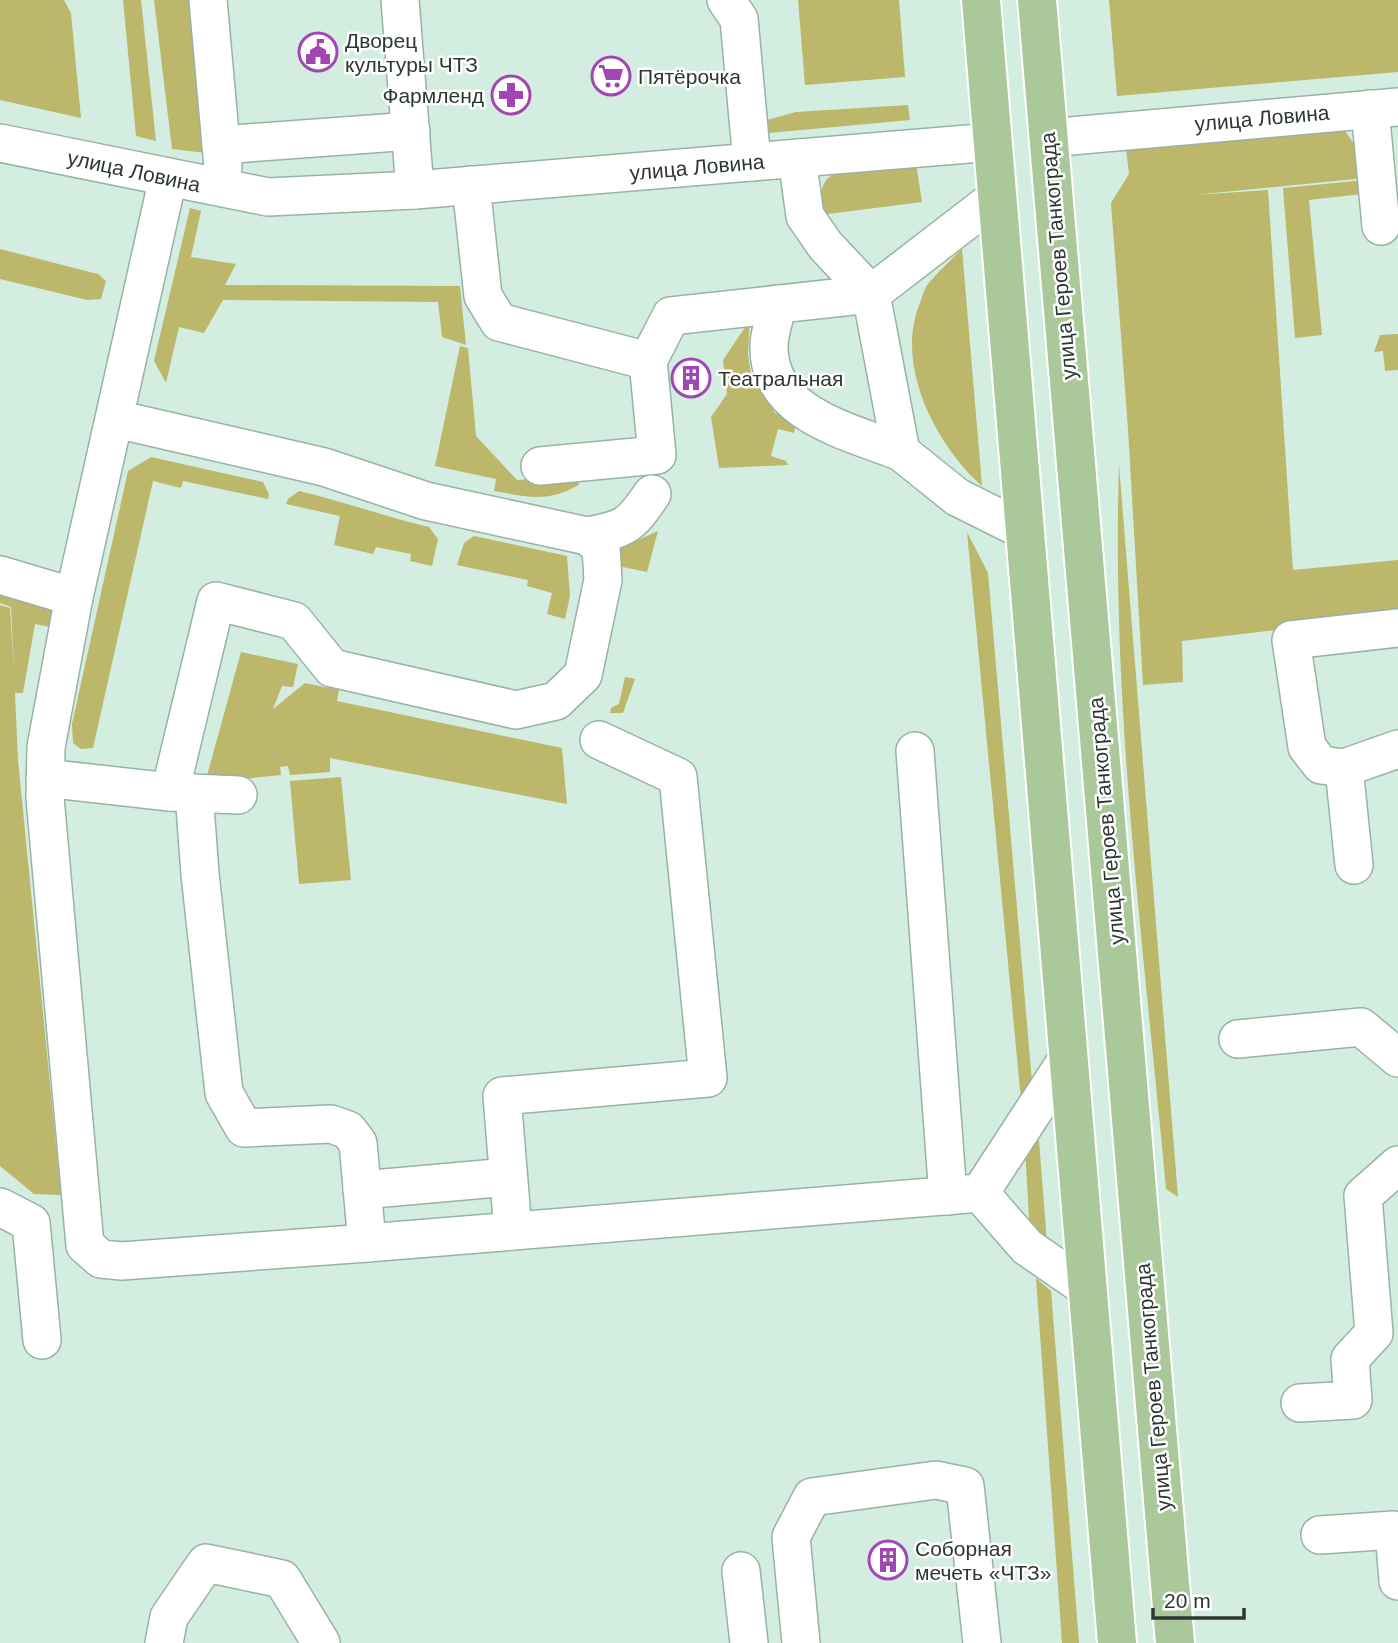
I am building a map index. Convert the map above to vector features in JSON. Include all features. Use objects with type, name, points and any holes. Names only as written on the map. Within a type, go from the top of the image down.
[{"type":"main road","points":[[981,0],[1117,1643]]},
{"type":"main road","name":"улица Героев Танкограда","points":[[1037,0],[1175,1643]]},
{"type":"main road","name":"улица Ловина","points":[[992,142],[1048,138]]},
{"type":"street","points":[[208,0],[224,189]]},
{"type":"street","points":[[400,0],[415,190]]},
{"type":"street","points":[[726,0],[739,19],[752,162]]},
{"type":"street","points":[[1381,226],[1384,108]]},
{"type":"street","name":"улица Ловина","points":[[1048,138],[1384,108]]},
{"type":"street","points":[[221,145],[411,131]]},
{"type":"street","name":"улица Ловина","points":[[0,143],[268,197],[471,186],[992,142]]},
{"type":"street","points":[[797,158],[805,216],[825,244],[871,294],[901,452]]},
{"type":"street","points":[[167,178],[116,419],[74,597],[46,747],[45,778],[85,1245],[101,1259],[122,1261],[964,1194],[1068,1058]]},
{"type":"street","points":[[471,186],[483,296],[499,322],[648,361]]},
{"type":"street","points":[[540,466],[657,455],[648,361],[671,317],[871,294],[997,197]]},
{"type":"street","points":[[778,304],[769,345],[774,379],[784,394],[802,410],[901,452],[957,497],[1025,531]]},
{"type":"street","points":[[116,419],[324,467],[426,501],[587,536],[611,532],[632,523],[652,494]]},
{"type":"street","points":[[367,1243],[358,1143],[348,1130],[331,1124],[244,1128],[224,1093],[200,874],[182,792],[216,601],[294,621],[332,668],[516,710],[556,701],[583,676],[603,580],[601,547],[587,536]]},
{"type":"street","points":[[0,575],[74,597]]},
{"type":"street","points":[[1398,628],[1291,640],[1307,747],[1321,765],[1344,768],[1398,749]]},
{"type":"street","points":[[513,1231],[502,1096],[708,1078],[678,777],[599,740]]},
{"type":"street","points":[[915,751],[964,1194],[1027,1247],[1088,1289]]},
{"type":"street","points":[[1344,768],[1354,865]]},
{"type":"street","points":[[45,778],[238,795]]},
{"type":"street","points":[[1238,1039],[1361,1027],[1398,1058]]},
{"type":"street","points":[[1300,1403],[1353,1400],[1350,1359],[1374,1334],[1363,1196],[1398,1165]]},
{"type":"street","points":[[362,1190],[508,1177]]},
{"type":"street","points":[[0,1207],[30,1223],[42,1340]]},
{"type":"street","points":[[801,1643],[791,1537],[812,1497],[936,1480],[965,1486],[982,1643]]},
{"type":"street","points":[[1321,1535],[1394,1530],[1398,1581]]},
{"type":"street","points":[[164,1643],[169,1618],[206,1563],[282,1579],[321,1643]]},
{"type":"street","points":[[741,1571],[750,1643]]},
{"type":"shaded area","points":[[0,0],[64,0],[71,13],[81,118],[0,100]]},
{"type":"shaded area","points":[[123,0],[141,0],[156,141],[136,136]]},
{"type":"shaded area","points":[[154,0],[190,0],[206,153],[172,149]]},
{"type":"shaded area","points":[[798,0],[899,0],[905,77],[805,85]]},
{"type":"shaded area","points":[[1109,0],[1398,0],[1398,72],[1117,96]]},
{"type":"shaded area","points":[[908,105],[910,120],[769,133],[767,120],[796,112]]},
{"type":"shaded area","points":[[1343,128],[1361,154],[1365,178],[1193,195],[1268,190],[1293,570],[1398,560],[1398,616],[1182,641],[1183,682],[1143,685],[1111,203],[1129,174],[1126,149]]},
{"type":"shaded area","points":[[916,163],[922,202],[820,215],[822,190],[831,176],[853,168]]},
{"type":"shaded area","points":[[1366,180],[1362,194],[1309,200],[1322,335],[1295,338],[1283,188]]},
{"type":"shaded area","points":[[190,208],[201,211],[191,257],[236,264],[225,285],[460,286],[466,345],[442,337],[438,302],[223,300],[204,333],[179,327],[166,383],[154,361]]},
{"type":"shaded area","points":[[0,249],[98,274],[106,281],[101,299],[87,300],[0,279]]},
{"type":"shaded area","points":[[962,249],[982,486],[949,449],[935,426],[916,377],[912,352],[913,327],[925,288]]},
{"type":"shaded area","points":[[750,320],[748,354],[751,375],[775,413],[797,420],[794,433],[778,429],[771,456],[786,461],[788,465],[719,468],[711,417],[727,394],[723,360]]},
{"type":"shaded area","points":[[1398,334],[1398,370],[1385,371],[1383,351],[1374,352],[1380,335]]},
{"type":"shaded area","points":[[460,346],[468,348],[476,436],[517,480],[576,476],[579,485],[557,494],[528,496],[494,491],[496,479],[435,466]]},
{"type":"shaded area","points":[[151,457],[263,482],[269,494],[268,499],[183,481],[181,488],[153,481],[93,748],[81,749],[73,743],[72,724],[128,471]]},
{"type":"shaded area","points":[[1119,465],[1178,1197],[1166,1189],[1131,827],[1120,646]]},
{"type":"shaded area","points":[[299,491],[429,527],[438,539],[432,566],[410,561],[411,554],[376,547],[373,554],[334,545],[340,516],[286,504],[288,499]]},
{"type":"shaded area","points":[[658,531],[647,572],[618,566],[616,556],[621,548]]},
{"type":"shaded area","points":[[967,532],[988,573],[1033,1093],[1022,1110]]},
{"type":"shaded area","points":[[474,536],[567,556],[570,596],[565,619],[547,614],[552,593],[527,586],[528,580],[457,565],[464,543]]},
{"type":"shaded area","points":[[0,587],[51,609],[55,628],[35,624],[23,693],[15,693],[18,760],[61,1195],[34,1194],[0,1166],[0,605],[10,608],[14,671],[11,607],[0,603]]},
{"type":"shaded area","points":[[241,652],[298,664],[293,687],[282,686],[273,709],[305,683],[339,690],[337,701],[562,748],[567,804],[330,758],[330,772],[290,775],[288,766],[280,767],[281,775],[205,783]]},
{"type":"shaded area","points":[[625,677],[635,679],[623,713],[610,713],[611,708],[619,704]]},
{"type":"shaded area","points":[[341,777],[351,880],[299,884],[290,781]]},
{"type":"shaded area","points":[[1039,1140],[1047,1243],[1030,1234],[1025,1149]]},
{"type":"shaded area","points":[[1036,1278],[1051,1291],[1079,1643],[1062,1643]]},
{"type":"place","name":"Дворец культуры ЧТЗ","points":[[318,52]]},
{"type":"place","name":"Пятёрочка","points":[[611,76]]},
{"type":"place","name":"Фармленд","points":[[511,95]]},
{"type":"place","name":"Театральная","points":[[691,378]]},
{"type":"place","name":"Соборная мечеть «ЧТЗ»","points":[[888,1560]]}]
